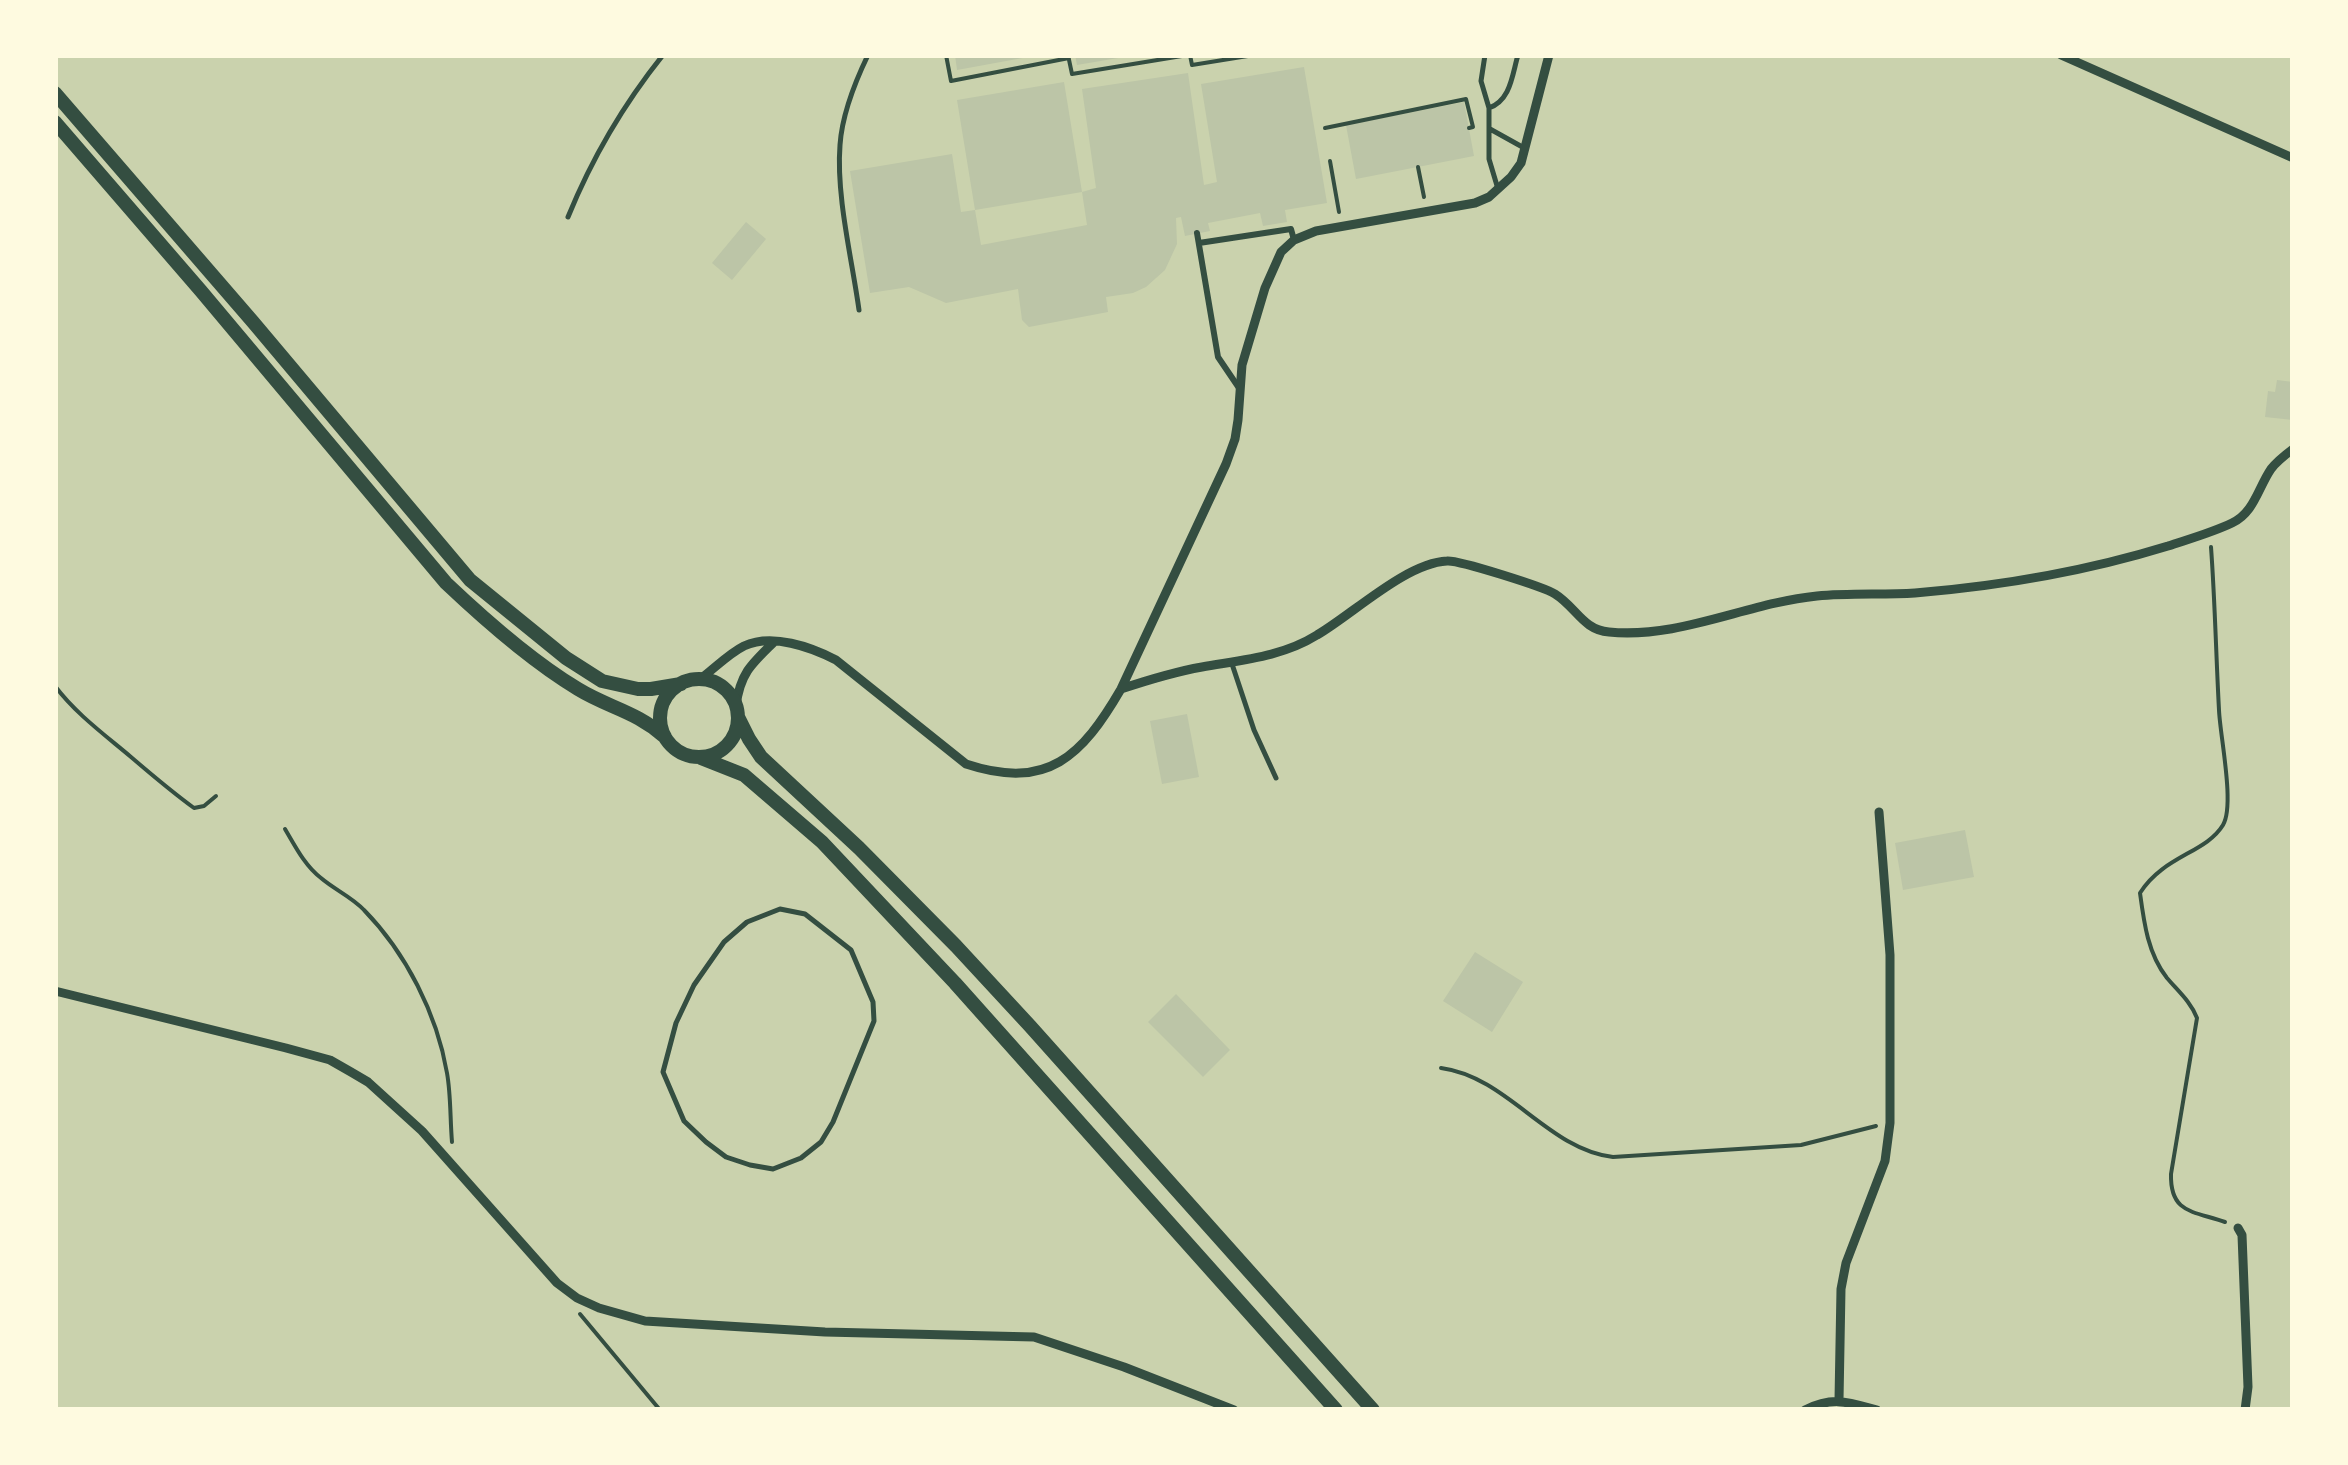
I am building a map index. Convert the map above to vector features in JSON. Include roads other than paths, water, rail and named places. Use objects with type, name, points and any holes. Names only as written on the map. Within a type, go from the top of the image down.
[{"type":"main road","points":[[55,93],[480,589],[566,658],[602,681],[638,689],[700,680],[722,687],[731,696],[749,740],[761,756],[956,946],[1372,1410]]},
{"type":"main road","points":[[55,122],[446,583],[558,676],[589,696],[641,718],[680,752],[744,775],[822,842],[955,984],[1336,1410]]},
{"type":"main road","points":[[665,737],[660,723],[662,708],[680,684]]},
{"type":"main road","points":[[701,758],[728,745],[736,732],[737,712]]},
{"type":"street","points":[[700,680],[749,644],[786,642],[812,647],[836,660],[966,764],[1000,773],[1033,772],[1072,754],[1102,722],[1121,689],[1226,464],[1235,439],[1242,365],[1275,262],[1294,240],[1316,231],[1475,203],[1488,197],[1521,162],[1549,55]]},
{"type":"street","points":[[2062,55],[2293,158]]},
{"type":"street","points":[[1199,244],[1291,229],[1294,240]]},
{"type":"street","points":[[1197,234],[1218,358],[1238,388]]},
{"type":"street","points":[[1121,689],[1200,667],[1294,648],[1384,588],[1424,566],[1446,560],[1549,590],[1591,627],[1622,633],[1688,625],[1815,596],[1914,593],[2000,583],[2118,562],[2236,522],[2269,472],[2293,449]]},
{"type":"street","points":[[737,712],[739,684],[774,642]]},
{"type":"street","points":[[1839,1400],[1840,1288],[1884,1161],[1890,1123],[1890,955],[1880,812]]},
{"type":"street","points":[[55,991],[330,1060],[368,1082],[422,1131],[557,1282],[577,1298],[624,1316],[676,1325],[1034,1337],[1062,1344],[1234,1410]]},
{"type":"street","points":[[2238,1228],[2242,1234],[2248,1368],[2245,1410]]},
{"type":"street","points":[[1805,1410],[1821,1402],[1839,1400],[1877,1410]]},
{"type":"lane","points":[[568,217],[586,172],[609,131],[663,55]]},
{"type":"lane","points":[[859,310],[840,142],[868,55]]},
{"type":"lane","points":[[1485,55],[1482,82],[1489,108],[1490,158],[1498,189]]},
{"type":"lane","points":[[1489,108],[1507,95],[1518,55]]},
{"type":"lane","points":[[1490,128],[1526,149]]},
{"type":"lane","points":[[1232,663],[1254,730],[1276,778]]},
{"type":"lane","points":[[780,909],[805,914],[851,950],[873,1002],[874,1021],[834,1122],[821,1142],[801,1158],[773,1169],[726,1157],[706,1142],[684,1121],[663,1072],[676,1024],[694,985],[724,942],[748,922],[780,909]]}]
